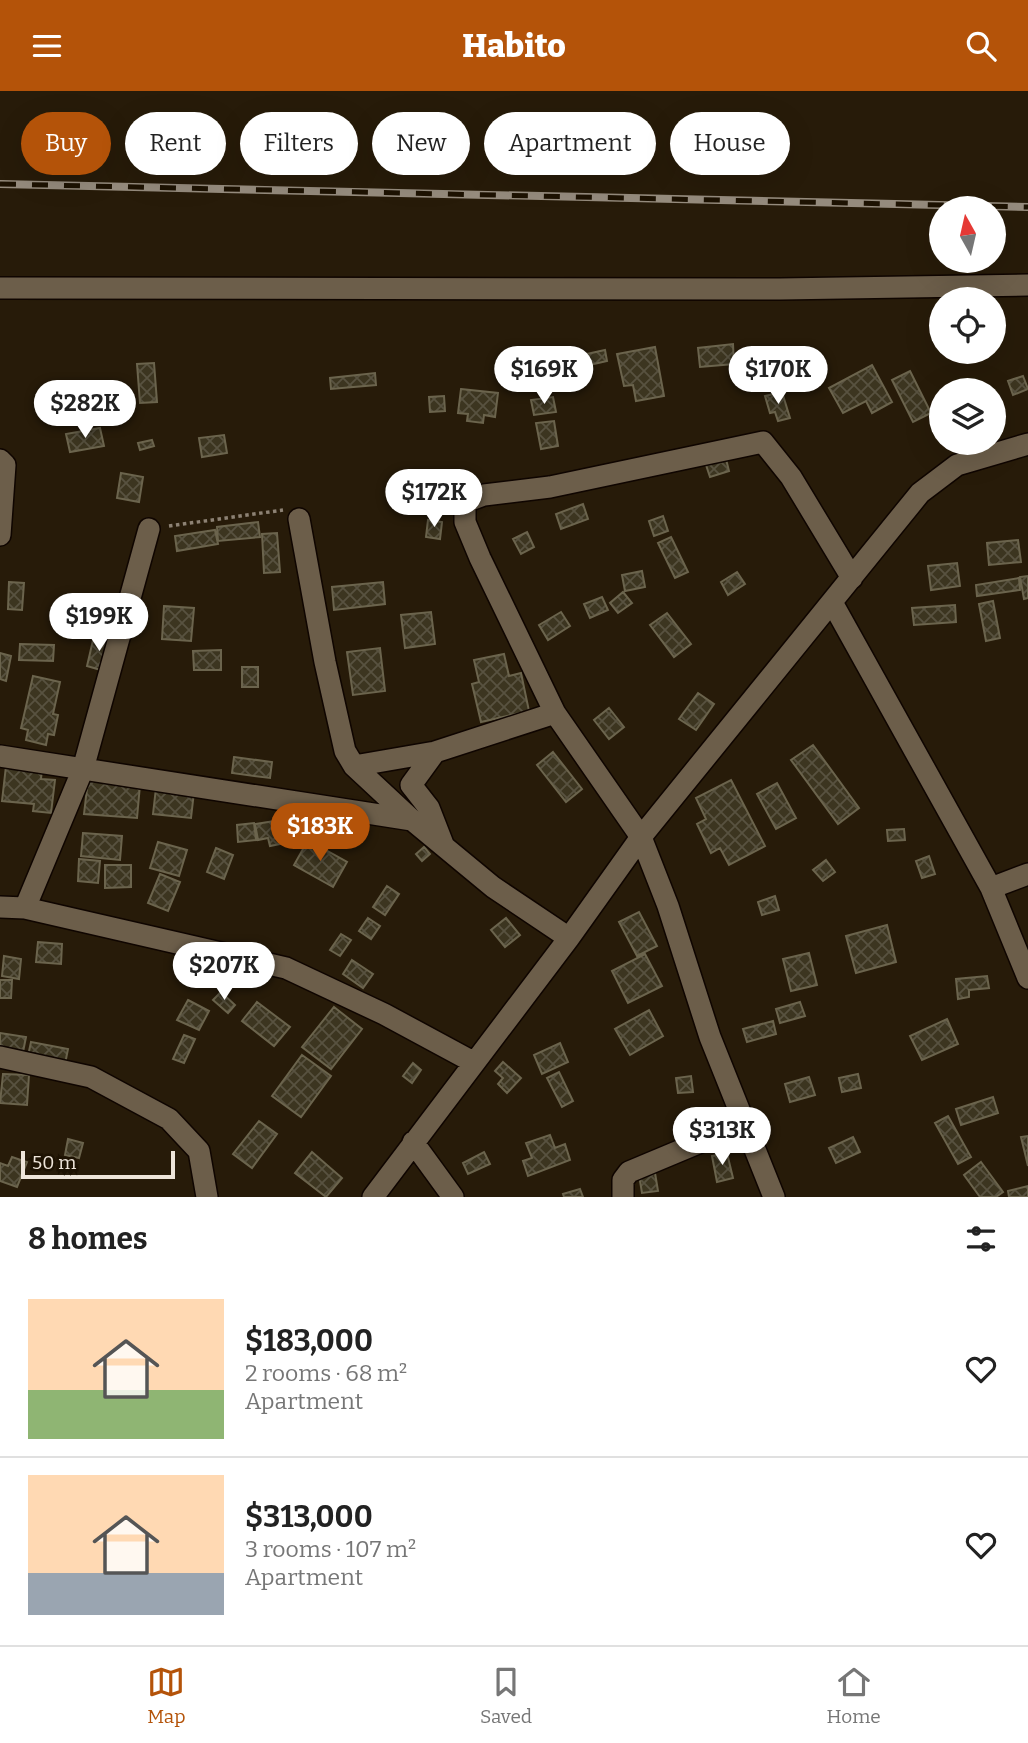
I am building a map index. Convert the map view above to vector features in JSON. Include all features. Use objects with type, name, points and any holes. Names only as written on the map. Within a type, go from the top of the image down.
[{"type":"street","points":[[0,288],[766,289],[1028,285]]},
{"type":"street","points":[[774,1197],[710,1037],[641,837],[555,713],[480,558],[465,522],[466,502],[484,495],[550,487],[763,442],[791,477],[852,577]]},
{"type":"street","points":[[373,1197],[569,938],[641,837],[833,604],[920,493],[957,465],[1028,445]]},
{"type":"street","points":[[0,460],[5,465],[0,535]]},
{"type":"street","points":[[299,519],[325,662],[345,751],[354,766],[445,849],[493,887],[569,938]]},
{"type":"street","points":[[25,908],[83,769],[149,529]]},
{"type":"street","points":[[833,604],[991,888],[1028,978]]},
{"type":"street","points":[[354,766],[435,752],[555,713]]},
{"type":"street","points":[[435,752],[411,785],[429,809],[445,849]]},
{"type":"street","points":[[0,756],[412,820]]},
{"type":"street","points":[[991,888],[1028,874]]},
{"type":"street","points":[[0,907],[25,908],[286,968],[384,1014],[473,1062]]},
{"type":"street","points":[[0,1057],[91,1077],[169,1119],[199,1151],[207,1197]]},
{"type":"street","points":[[623,1197],[623,1180],[629,1172],[746,1123]]},
{"type":"street","points":[[413,1142],[453,1197]]},
{"type":"path","points":[[149,529],[294,509],[299,519]]},
{"type":"building","points":[[733,344],[734,364],[700,367],[698,348]]},
{"type":"building","points":[[655,347],[664,396],[636,401],[633,385],[624,386],[617,354]]},
{"type":"building","points":[[605,350],[607,361],[585,366],[582,355]]},
{"type":"building","points":[[154,363],[157,402],[140,403],[137,364]]},
{"type":"building","points":[[872,365],[892,402],[872,413],[866,401],[843,413],[829,388]]},
{"type":"building","points":[[910,371],[929,414],[913,422],[892,380]]},
{"type":"building","points":[[375,373],[376,385],[331,389],[330,378]]},
{"type":"building","points":[[1023,376],[1028,389],[1013,395],[1008,381]]},
{"type":"building","points":[[461,389],[498,393],[495,417],[484,415],[483,423],[467,421],[468,414],[458,413]]},
{"type":"building","points":[[782,392],[790,418],[778,421],[775,412],[770,413],[765,396]]},
{"type":"building","points":[[444,396],[445,411],[430,412],[429,397]]},
{"type":"building","points":[[553,397],[556,412],[534,415],[531,400]]},
{"type":"building","points":[[554,421],[558,446],[541,449],[536,423]]},
{"type":"building","points":[[100,428],[104,446],[70,452],[66,434]]},
{"type":"building","points":[[224,435],[227,453],[202,457],[199,438]]},
{"type":"building","points":[[152,440],[154,446],[140,450],[138,443]]},
{"type":"building","points":[[726,459],[729,471],[710,477],[706,465]]},
{"type":"building","points":[[121,473],[143,477],[139,502],[117,498]]},
{"type":"building","points":[[583,504],[588,519],[561,529],[556,514]]},
{"type":"building","points":[[663,516],[668,531],[654,536],[649,521]]},
{"type":"building","points":[[428,520],[442,522],[440,539],[426,537]]},
{"type":"building","points":[[258,522],[260,537],[218,541],[217,527]]},
{"type":"building","points":[[215,530],[218,544],[177,551],[175,536]]},
{"type":"building","points":[[527,532],[534,547],[521,554],[513,539]]},
{"type":"building","points":[[277,533],[280,572],[264,573],[262,534]]},
{"type":"building","points":[[671,537],[688,572],[675,578],[658,543]]},
{"type":"building","points":[[1018,540],[1021,562],[989,565],[987,543]]},
{"type":"building","points":[[957,563],[960,586],[931,590],[928,566]]},
{"type":"building","points":[[642,571],[645,587],[625,591],[622,575]]},
{"type":"building","points":[[737,572],[745,584],[728,595],[721,582]]},
{"type":"building","points":[[1028,576],[1028,598],[1024,599],[1020,577]]},
{"type":"building","points":[[1019,578],[1020,590],[977,596],[976,585]]},
{"type":"building","points":[[9,582],[24,583],[22,610],[8,609]]},
{"type":"building","points":[[383,582],[385,604],[334,610],[332,587]]},
{"type":"building","points":[[623,592],[632,603],[618,613],[610,603]]},
{"type":"building","points":[[602,597],[608,610],[590,618],[584,604]]},
{"type":"building","points":[[111,601],[123,603],[120,616],[108,613]]},
{"type":"building","points":[[993,601],[1000,638],[986,641],[979,604]]},
{"type":"building","points":[[955,605],[956,622],[914,625],[912,608]]},
{"type":"building","points":[[164,606],[194,608],[191,641],[162,639]]},
{"type":"building","points":[[431,612],[435,644],[405,648],[401,615]]},
{"type":"building","points":[[561,612],[570,626],[548,640],[539,625]]},
{"type":"building","points":[[667,613],[691,644],[674,657],[650,625]]},
{"type":"building","points":[[78,619],[79,630],[64,631],[63,620]]},
{"type":"building","points":[[94,636],[111,640],[104,671],[87,666]]},
{"type":"building","points":[[20,644],[54,645],[53,661],[19,660]]},
{"type":"building","points":[[380,648],[385,691],[353,695],[347,652]]},
{"type":"building","points":[[221,650],[221,670],[194,670],[193,651]]},
{"type":"building","points":[[0,653],[11,656],[6,681],[0,679]]},
{"type":"building","points":[[504,654],[509,676],[521,673],[529,711],[481,722],[472,684],[479,682],[474,660]]},
{"type":"building","points":[[242,667],[258,667],[258,687],[242,687]]},
{"type":"building","points":[[33,676],[60,682],[53,714],[58,715],[54,735],[48,734],[46,745],[26,740],[28,730],[21,728]]},
{"type":"building","points":[[698,693],[714,704],[696,730],[679,719]]},
{"type":"building","points":[[609,708],[624,727],[609,739],[594,720]]},
{"type":"building","points":[[813,745],[859,808],[838,824],[791,760]]},
{"type":"building","points":[[553,752],[582,789],[566,802],[537,765]]},
{"type":"building","points":[[234,757],[272,762],[270,778],[232,773]]},
{"type":"building","points":[[6,766],[42,769],[41,779],[55,780],[51,813],[33,811],[34,804],[2,801]]},
{"type":"building","points":[[88,780],[140,785],[137,818],[84,814]]},
{"type":"building","points":[[731,780],[765,846],[729,865],[720,848],[711,853],[697,824],[706,819],[696,798]]},
{"type":"building","points":[[777,783],[796,818],[776,829],[757,794]]},
{"type":"building","points":[[156,788],[194,792],[191,818],[153,814]]},
{"type":"building","points":[[275,821],[276,826],[287,823],[290,842],[270,846],[268,838],[258,840],[255,824]]},
{"type":"building","points":[[254,823],[256,840],[238,842],[237,825]]},
{"type":"building","points":[[904,829],[905,840],[888,841],[887,830]]},
{"type":"building","points":[[83,833],[122,836],[120,860],[81,856]]},
{"type":"building","points":[[308,840],[347,862],[333,887],[294,865]]},
{"type":"building","points":[[158,842],[187,850],[179,876],[150,868]]},
{"type":"building","points":[[424,847],[430,854],[422,861],[416,854]]},
{"type":"building","points":[[216,848],[233,855],[224,879],[207,872]]},
{"type":"building","points":[[929,856],[935,874],[922,878],[916,861]]},
{"type":"building","points":[[79,859],[100,861],[98,883],[78,881]]},
{"type":"building","points":[[826,860],[835,872],[823,881],[813,870]]},
{"type":"building","points":[[105,865],[131,865],[131,887],[105,888]]},
{"type":"building","points":[[160,874],[180,882],[168,911],[148,903]]},
{"type":"building","points":[[387,886],[399,894],[385,915],[373,907]]},
{"type":"building","points":[[775,896],[779,910],[762,915],[758,902]]},
{"type":"building","points":[[639,912],[657,946],[637,956],[619,922]]},
{"type":"building","points":[[368,918],[380,926],[371,939],[359,931]]},
{"type":"building","points":[[506,918],[520,935],[505,947],[491,930]]},
{"type":"building","points":[[887,925],[896,962],[856,973],[846,936]]},
{"type":"building","points":[[341,934],[351,940],[340,956],[330,950]]},
{"type":"building","points":[[38,942],[62,944],[61,964],[36,962]]},
{"type":"building","points":[[809,953],[817,985],[791,991],[783,959]]},
{"type":"building","points":[[645,954],[662,986],[628,1003],[612,971]]},
{"type":"building","points":[[4,956],[21,959],[19,979],[2,976]]},
{"type":"building","points":[[352,960],[373,974],[363,988],[343,974]]},
{"type":"building","points":[[987,976],[989,988],[969,990],[969,997],[958,999],[956,979]]},
{"type":"building","points":[[0,980],[12,980],[11,998],[0,998]]},
{"type":"building","points":[[221,992],[235,1005],[228,1013],[213,1000]]},
{"type":"building","points":[[188,1000],[209,1011],[199,1030],[177,1020]]},
{"type":"building","points":[[257,1002],[290,1027],[274,1046],[242,1021]]},
{"type":"building","points":[[800,1002],[805,1016],[780,1023],[776,1009]]},
{"type":"building","points":[[334,1007],[362,1029],[331,1069],[302,1047]]},
{"type":"building","points":[[649,1010],[663,1036],[630,1055],[615,1029]]},
{"type":"building","points":[[947,1019],[958,1044],[922,1060],[910,1036]]},
{"type":"building","points":[[773,1021],[776,1034],[747,1042],[743,1029]]},
{"type":"building","points":[[0,1033],[26,1037],[22,1057],[0,1052]]},
{"type":"building","points":[[184,1035],[195,1039],[184,1063],[173,1059]]},
{"type":"building","points":[[31,1042],[68,1049],[65,1064],[28,1056]]},
{"type":"building","points":[[560,1043],[568,1062],[542,1074],[534,1055]]},
{"type":"building","points":[[302,1055],[331,1076],[301,1117],[272,1096]]},
{"type":"building","points":[[503,1062],[521,1078],[507,1093],[498,1084],[503,1078],[495,1071]]},
{"type":"building","points":[[413,1063],[421,1070],[412,1083],[403,1076]]},
{"type":"building","points":[[559,1072],[573,1101],[562,1107],[547,1078]]},
{"type":"building","points":[[3,1074],[29,1075],[27,1105],[0,1103]]},
{"type":"building","points":[[858,1074],[861,1088],[842,1092],[839,1078]]},
{"type":"building","points":[[691,1076],[693,1092],[678,1093],[676,1078]]},
{"type":"building","points":[[809,1077],[815,1095],[790,1102],[785,1084]]},
{"type":"building","points":[[993,1097],[998,1113],[961,1125],[956,1109]]},
{"type":"building","points":[[948,1116],[971,1157],[958,1164],[935,1123]]},
{"type":"building","points":[[259,1121],[277,1134],[252,1168],[233,1154]]},
{"type":"building","points":[[550,1135],[555,1148],[565,1144],[570,1160],[528,1176],[523,1161],[532,1158],[526,1143]]},
{"type":"building","points":[[1028,1136],[1028,1166],[1021,1137]]},
{"type":"building","points":[[853,1137],[860,1152],[836,1163],[829,1148]]},
{"type":"building","points":[[68,1139],[83,1143],[79,1158],[65,1155]]},
{"type":"building","points":[[312,1152],[342,1178],[326,1197],[295,1173]]},
{"type":"building","points":[[484,1152],[490,1164],[468,1174],[463,1163]]},
{"type":"building","points":[[727,1153],[733,1178],[717,1182],[712,1156]]},
{"type":"building","points":[[12,1157],[27,1162],[17,1187],[0,1181],[0,1163],[8,1166]]},
{"type":"building","points":[[981,1162],[1003,1192],[996,1197],[980,1197],[964,1175]]},
{"type":"building","points":[[655,1173],[658,1191],[642,1193],[639,1175]]},
{"type":"building","points":[[1028,1186],[1028,1197],[1009,1197],[1008,1191]]},
{"type":"building","points":[[580,1189],[583,1197],[564,1197],[563,1194]]},
{"type":"railway","points":[[0,184],[1028,207]]}]
